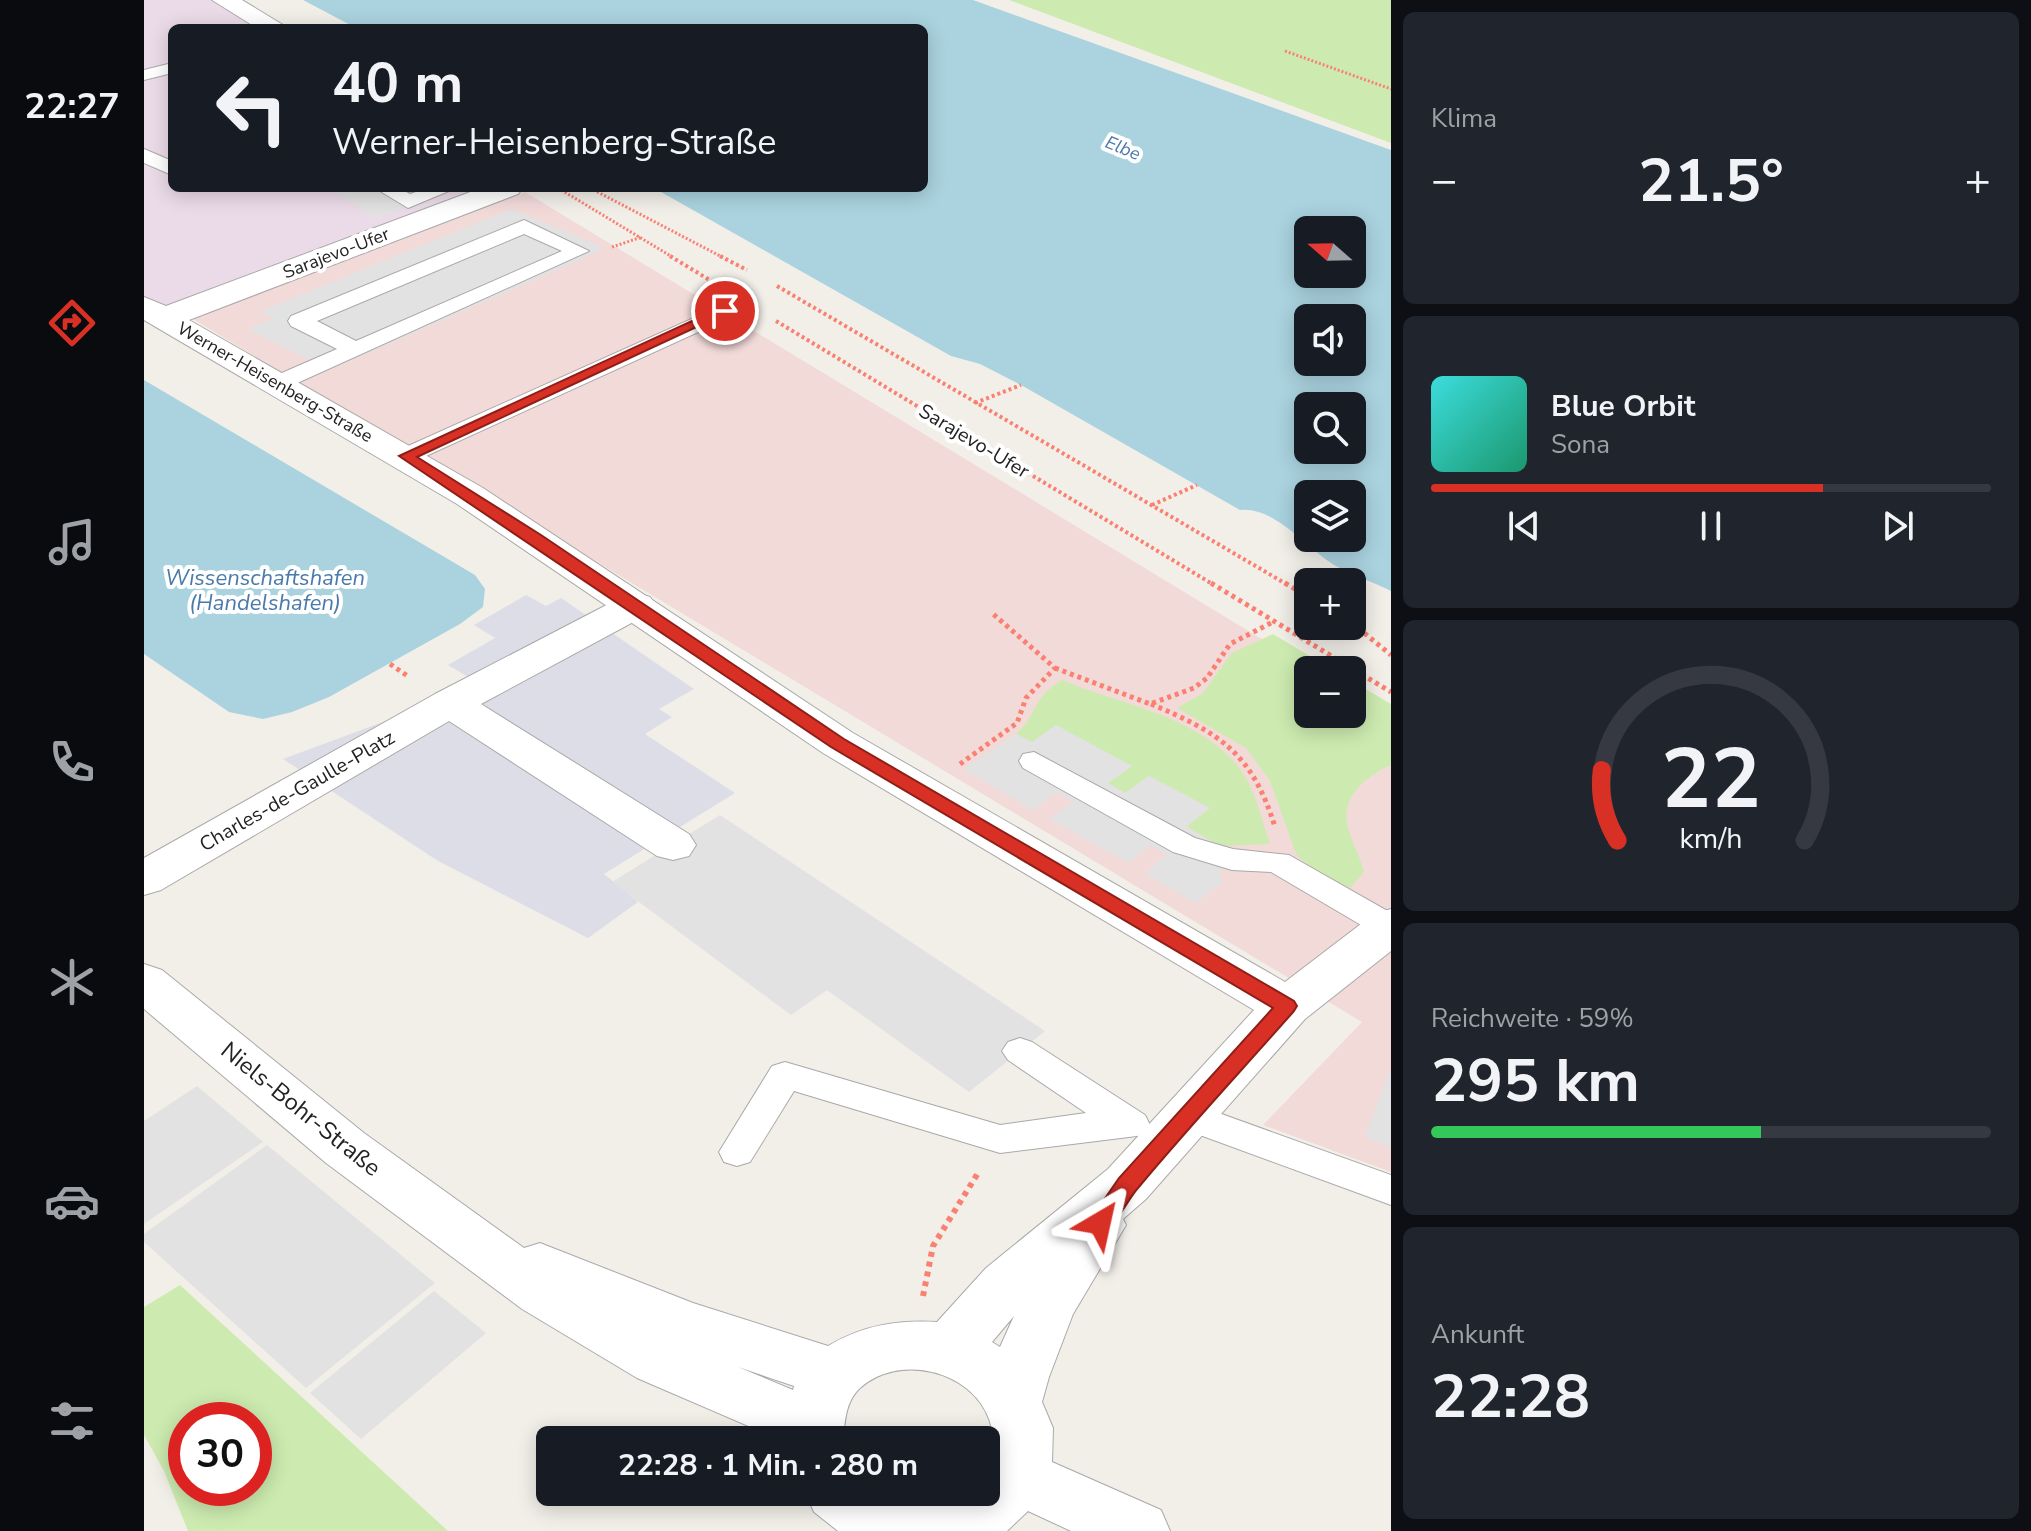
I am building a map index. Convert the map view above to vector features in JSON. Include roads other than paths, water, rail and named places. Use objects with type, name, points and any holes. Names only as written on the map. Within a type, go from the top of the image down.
[{"type":"street","points":[[224,0],[268,24]]},
{"type":"street","name":"Sarajevo-Ufer","points":[[154,312],[497,192]]},
{"type":"street","name":"Werner-Heisenberg-Straße","points":[[154,312],[406,456],[636,605],[764,695],[919,792],[1287,1006]]},
{"type":"street","name":"Charles-de-Gaulle-Platz","points":[[144,879],[450,703],[636,605]]},
{"type":"street","points":[[450,703],[673,845]]},
{"type":"street","points":[[819,1413],[858,1356],[887,1346],[918,1343],[937,1326],[1006,1285],[1287,1006],[1390,926]]},
{"type":"street","name":"Niels-Bohr-Straße","points":[[144,982],[345,1148],[531,1285],[616,1337],[683,1371],[819,1413]]},
{"type":"street","points":[[1013,1400],[1019,1375],[1048,1306],[1152,1142]]},
{"type":"street","points":[[852,1512],[908,1529],[953,1528],[992,1506],[1017,1476],[1024,1438],[1013,1400],[986,1369],[937,1326]]},
{"type":"street","points":[[1017,1476],[1138,1531]]},
{"type":"lane","points":[[144,75],[168,69]]},
{"type":"lane","points":[[144,155],[168,167]]},
{"type":"lane","points":[[392,192],[408,202],[435,192]]},
{"type":"lane","points":[[276,384],[579,251],[524,226],[299,321],[355,349]]},
{"type":"lane","points":[[406,456],[745,302]]},
{"type":"lane","points":[[1034,761],[1184,845],[1232,859],[1278,862],[1390,926]]},
{"type":"lane","points":[[1020,1051],[1152,1142]]},
{"type":"lane","points":[[737,1152],[785,1075],[1000,1139],[1152,1142],[1391,1190]]},
{"type":"water","name":"Elbe","points":[[303,0],[973,0],[1391,150],[1391,591],[1366,580],[1366,568],[1341,568],[1317,552],[1366,552],[1366,480],[1294,480],[1294,533],[1266,515],[1240,510],[980,364],[951,356],[661,192],[928,192],[928,24],[348,24]]},
{"type":"water","name":"Wissenschaftshafen (Handelshafen)","points":[[144,380],[475,575],[485,589],[483,607],[460,624],[329,697],[292,712],[263,719],[229,712],[144,654]]}]
